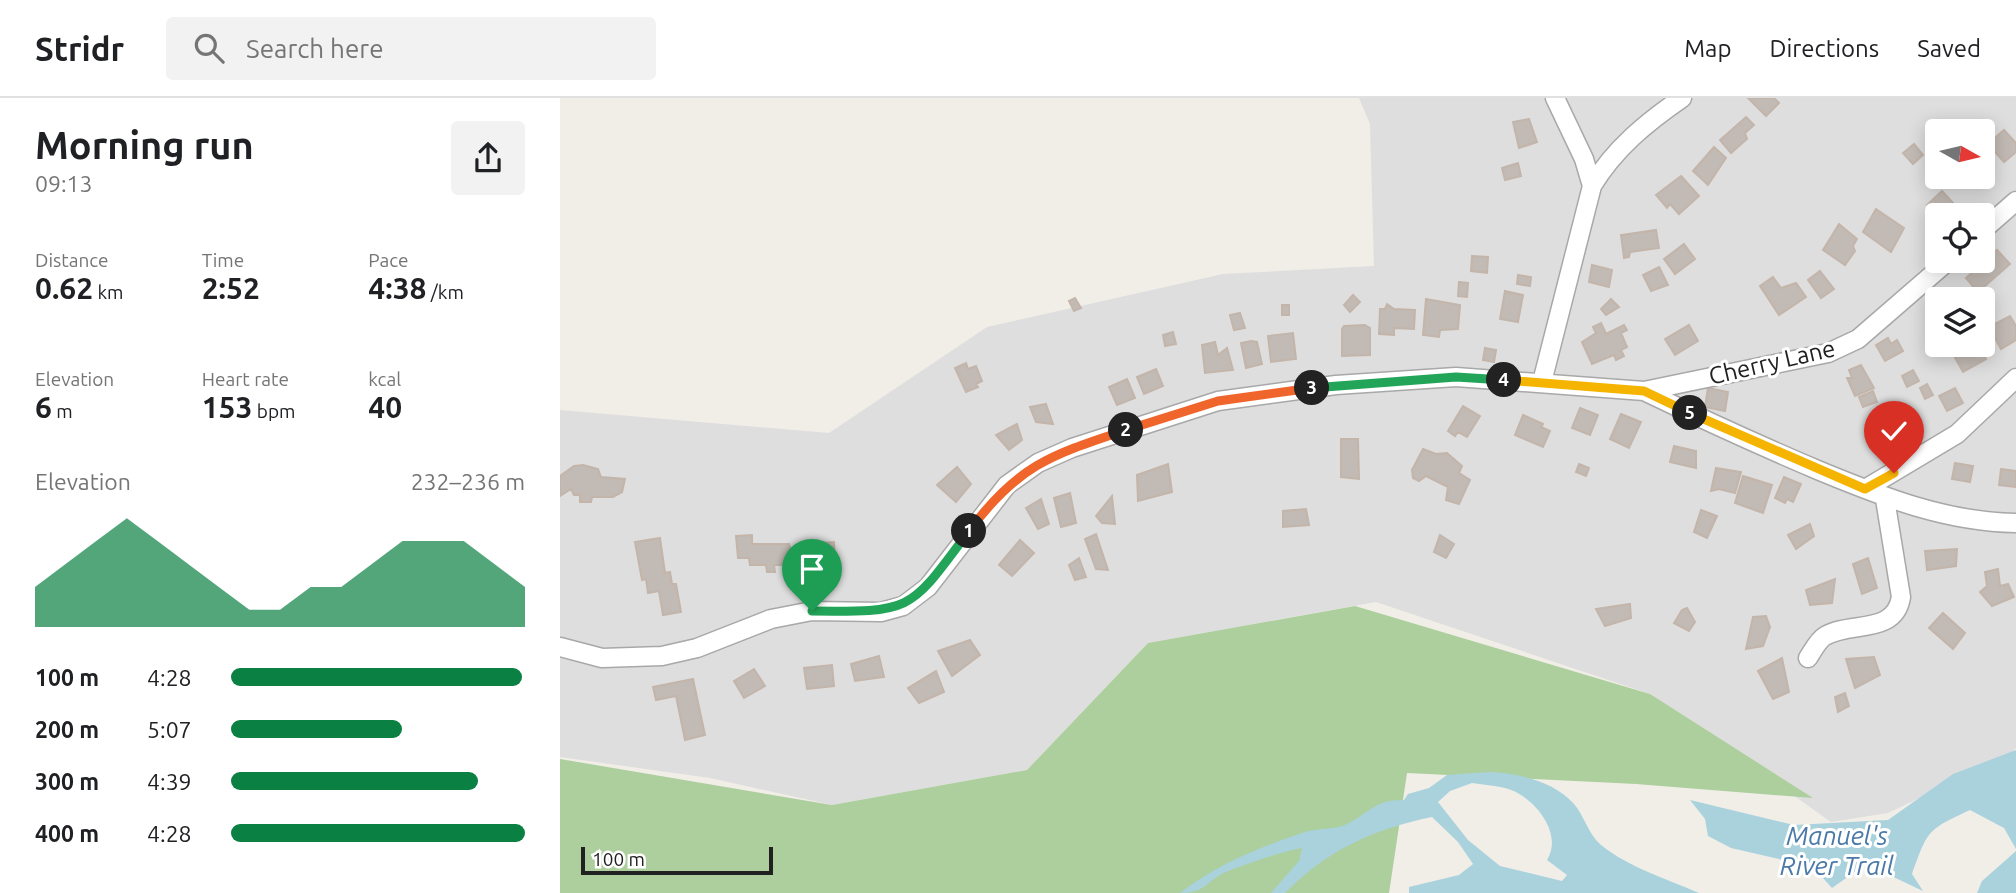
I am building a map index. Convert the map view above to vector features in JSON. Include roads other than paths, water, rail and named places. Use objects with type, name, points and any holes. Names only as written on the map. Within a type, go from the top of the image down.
[{"type":"street","points":[[1555,98],[1584,159],[1592,186]]},
{"type":"street","points":[[1542,382],[1592,186],[1606,162],[1658,115],[1682,98]]},
{"type":"street","points":[[1995,219],[2016,201]]},
{"type":"street","name":"Cherry Lane","points":[[560,647],[602,658],[662,656],[697,648],[771,619],[812,611],[881,612],[903,606],[928,587],[1007,485],[1038,463],[1072,448],[1218,401],[1336,385],[1456,377],[1644,391],[1828,353],[1858,339],[1934,273]]},
{"type":"street","points":[[1865,489],[1957,433],[2016,378]]},
{"type":"street","points":[[1644,391],[1746,440],[1885,499],[1955,517],[2016,523]]},
{"type":"street","points":[[1808,658],[1824,637],[1889,620],[1899,610],[1901,597],[1885,499]]},
{"type":"water","name":"Manuel's River Trail","points":[[2016,750],[2016,849],[2004,828],[1970,810],[1937,827],[1926,840],[1912,874],[1923,891],[1866,864],[1832,888],[1813,867],[1731,848],[1708,836],[1705,819],[1690,800],[1794,825],[1888,820],[1953,774]]},
{"type":"water","points":[[1500,773],[1523,776],[1546,784],[1574,804],[1597,841],[1612,853],[1635,866],[1699,893],[1409,893],[1409,887],[1459,875],[1473,864],[1458,842],[1432,817],[1390,828],[1352,843],[1318,865],[1285,893],[1271,893],[1299,861],[1302,848],[1236,868],[1196,891],[1180,893],[1209,873],[1240,857],[1305,832],[1342,826],[1379,804],[1404,800],[1408,794],[1429,788],[1447,775]],"holes":[[[1472,783],[1516,792],[1533,805],[1550,831],[1551,851],[1547,860],[1567,875],[1562,881],[1500,866],[1468,840],[1438,802],[1450,791]]]},
{"type":"water","points":[[2016,851],[2016,893],[1977,893],[1982,881]]}]
